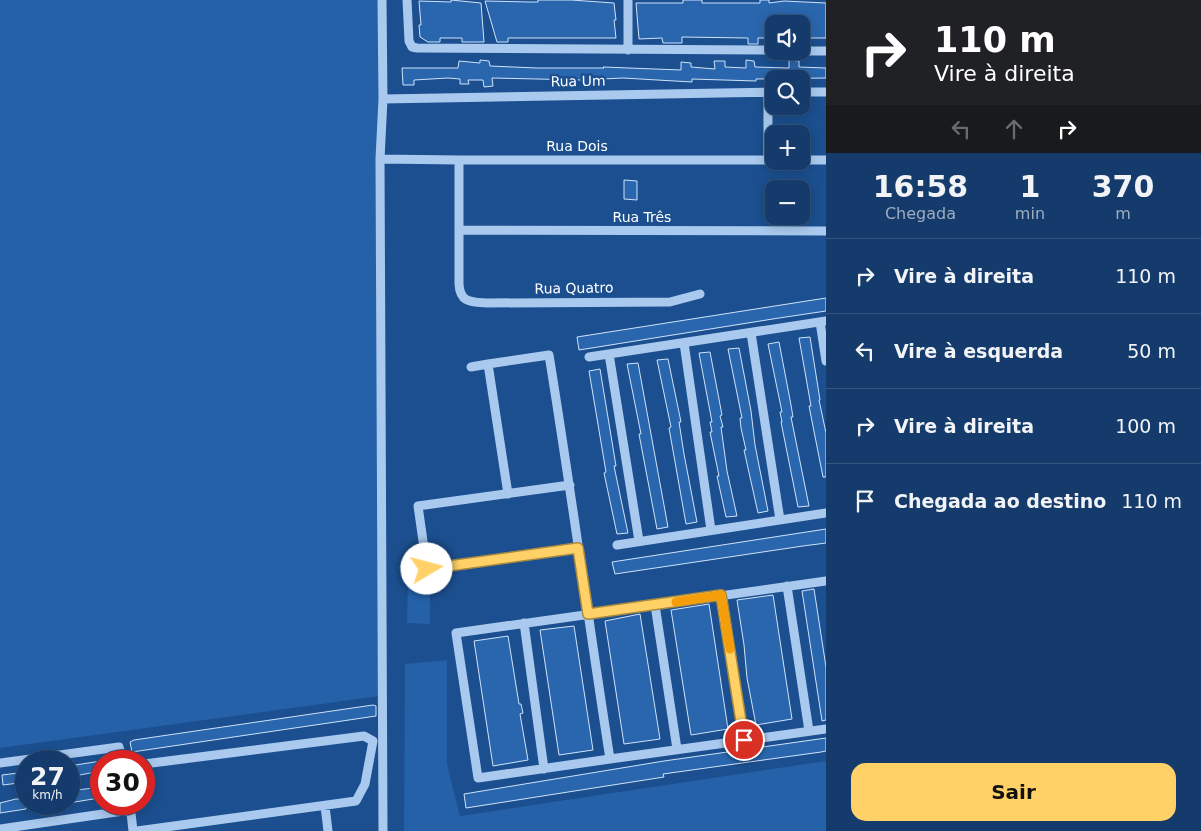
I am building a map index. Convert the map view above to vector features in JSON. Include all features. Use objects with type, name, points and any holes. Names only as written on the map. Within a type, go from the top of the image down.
[{"type":"street","points":[[382,0],[380,159],[383,831]]},
{"type":"street","points":[[407,0],[409,42],[414,48],[765,50]]},
{"type":"street","points":[[628,0],[628,50]]},
{"type":"street","points":[[810,50],[826,51]]},
{"type":"street","name":"Rua Um","points":[[382,99],[765,92]]},
{"type":"street","points":[[810,92],[826,92]]},
{"type":"street","name":"Rua Dois","points":[[380,159],[765,160]]},
{"type":"street","points":[[459,160],[459,230]]},
{"type":"street","points":[[810,160],[826,160]]},
{"type":"street","name":"Rua Três","points":[[459,230],[826,231]]},
{"type":"street","name":"Rua Quatro","points":[[459,230],[460,294],[472,301],[487,303],[670,302],[700,294]]},
{"type":"street","points":[[589,357],[823,322],[826,361]]},
{"type":"street","points":[[752,333],[780,520]]},
{"type":"street","points":[[684,343],[711,530]]},
{"type":"street","points":[[610,354],[639,541]]},
{"type":"street","points":[[471,366],[550,355],[610,759]]},
{"type":"street","points":[[488,364],[508,494]]},
{"type":"street","points":[[570,485],[418,506],[427,569],[578,548]]},
{"type":"street","points":[[617,544],[826,512]]},
{"type":"street","points":[[826,581],[456,633],[478,778],[826,729]]},
{"type":"street","points":[[786,586],[809,731]]},
{"type":"street","points":[[721,595],[744,740]]},
{"type":"street","points":[[655,604],[677,749]]},
{"type":"street","points":[[524,623],[544,769]]},
{"type":"street","points":[[132,815],[135,831],[356,801],[365,784],[373,741],[364,736],[155,763]]},
{"type":"street","points":[[97,750],[119,747],[120,750]]},
{"type":"street","points":[[0,763],[90,751]]},
{"type":"street","points":[[325,806],[328,831]]},
{"type":"street","points":[[0,829],[90,814]]},
{"type":"shaded area","points":[[0,0],[378,0],[380,696],[0,748]]},
{"type":"shaded area","points":[[408,580],[430,580],[430,624],[407,623]]},
{"type":"shaded area","points":[[447,660],[447,764],[460,816],[826,761],[826,831],[404,831],[405,664]]},
{"type":"building","points":[[451,0],[481,3],[484,42],[462,42],[462,38],[440,38],[440,42],[428,42],[420,37],[419,1],[451,2]]},
{"type":"building","points":[[538,0],[614,3],[616,38],[508,38],[508,42],[497,42],[485,1],[538,2]]},
{"type":"building","points":[[683,0],[702,0],[702,3],[760,3],[760,0],[769,0],[769,3],[784,1],[826,3],[826,38],[810,38],[810,15],[765,15],[765,38],[758,38],[758,44],[748,44],[748,38],[682,37],[682,43],[663,43],[662,38],[639,39],[636,3],[683,3]]},
{"type":"building","points":[[480,60],[489,61],[490,66],[537,68],[603,67],[681,70],[681,62],[691,63],[691,67],[715,69],[714,61],[725,61],[725,67],[746,68],[746,60],[754,61],[755,67],[789,68],[789,60],[799,61],[799,67],[826,68],[826,78],[810,78],[810,70],[765,70],[765,79],[756,79],[756,81],[692,79],[692,82],[623,78],[582,80],[492,78],[493,86],[484,87],[483,80],[468,80],[469,84],[460,84],[460,79],[448,78],[414,80],[414,85],[403,85],[402,68],[458,68],[459,61],[480,63]]},
{"type":"building","points":[[624,180],[637,181],[637,200],[624,199]]},
{"type":"building","points":[[826,298],[826,311],[579,350],[577,337]]},
{"type":"building","points":[[810,337],[826,433],[826,477],[823,477],[809,406],[811,406],[799,338]]},
{"type":"building","points":[[779,342],[793,417],[791,417],[809,506],[798,507],[781,422],[780,412],[782,412],[768,344]]},
{"type":"building","points":[[739,348],[768,511],[758,513],[744,450],[746,450],[740,418],[742,418],[728,349]]},
{"type":"building","points":[[710,352],[722,415],[720,416],[723,427],[721,427],[727,471],[737,516],[726,517],[717,476],[719,476],[710,432],[712,432],[710,422],[712,422],[699,353]]},
{"type":"building","points":[[668,359],[681,422],[679,422],[684,454],[697,522],[686,524],[669,428],[671,427],[657,360]]},
{"type":"building","points":[[638,363],[668,527],[657,529],[627,364]]},
{"type":"building","points":[[600,369],[616,466],[614,466],[628,533],[617,534],[604,473],[606,472],[589,371]]},
{"type":"building","points":[[826,529],[826,543],[615,574],[612,562]]},
{"type":"building","points":[[814,589],[826,667],[826,720],[822,721],[802,591]]},
{"type":"building","points":[[773,595],[792,719],[756,725],[747,678],[737,600]]},
{"type":"building","points":[[709,604],[728,729],[691,735],[671,610]]},
{"type":"building","points":[[640,614],[660,739],[624,744],[605,621]]},
{"type":"building","points":[[574,626],[593,750],[559,755],[540,630]]},
{"type":"building","points":[[508,636],[519,704],[521,704],[523,713],[520,714],[528,760],[493,766],[474,641]]},
{"type":"building","points":[[376,706],[376,716],[146,750],[132,750],[130,742]]},
{"type":"building","points":[[826,738],[826,751],[821,752],[663,774],[664,777],[466,808],[464,794],[664,761]]},
{"type":"building","points":[[90,763],[90,773],[80,775],[80,764]]},
{"type":"building","points":[[15,773],[15,783],[3,785],[2,775]]},
{"type":"building","points":[[90,788],[90,800],[80,801],[80,790]]},
{"type":"building","points":[[15,799],[15,811],[0,813],[0,803]]},
{"type":"slow traffic","points":[[676,602],[721,595],[730,649]]},
{"type":"route","points":[[427,569],[578,548],[588,614],[721,595],[744,740]]}]
